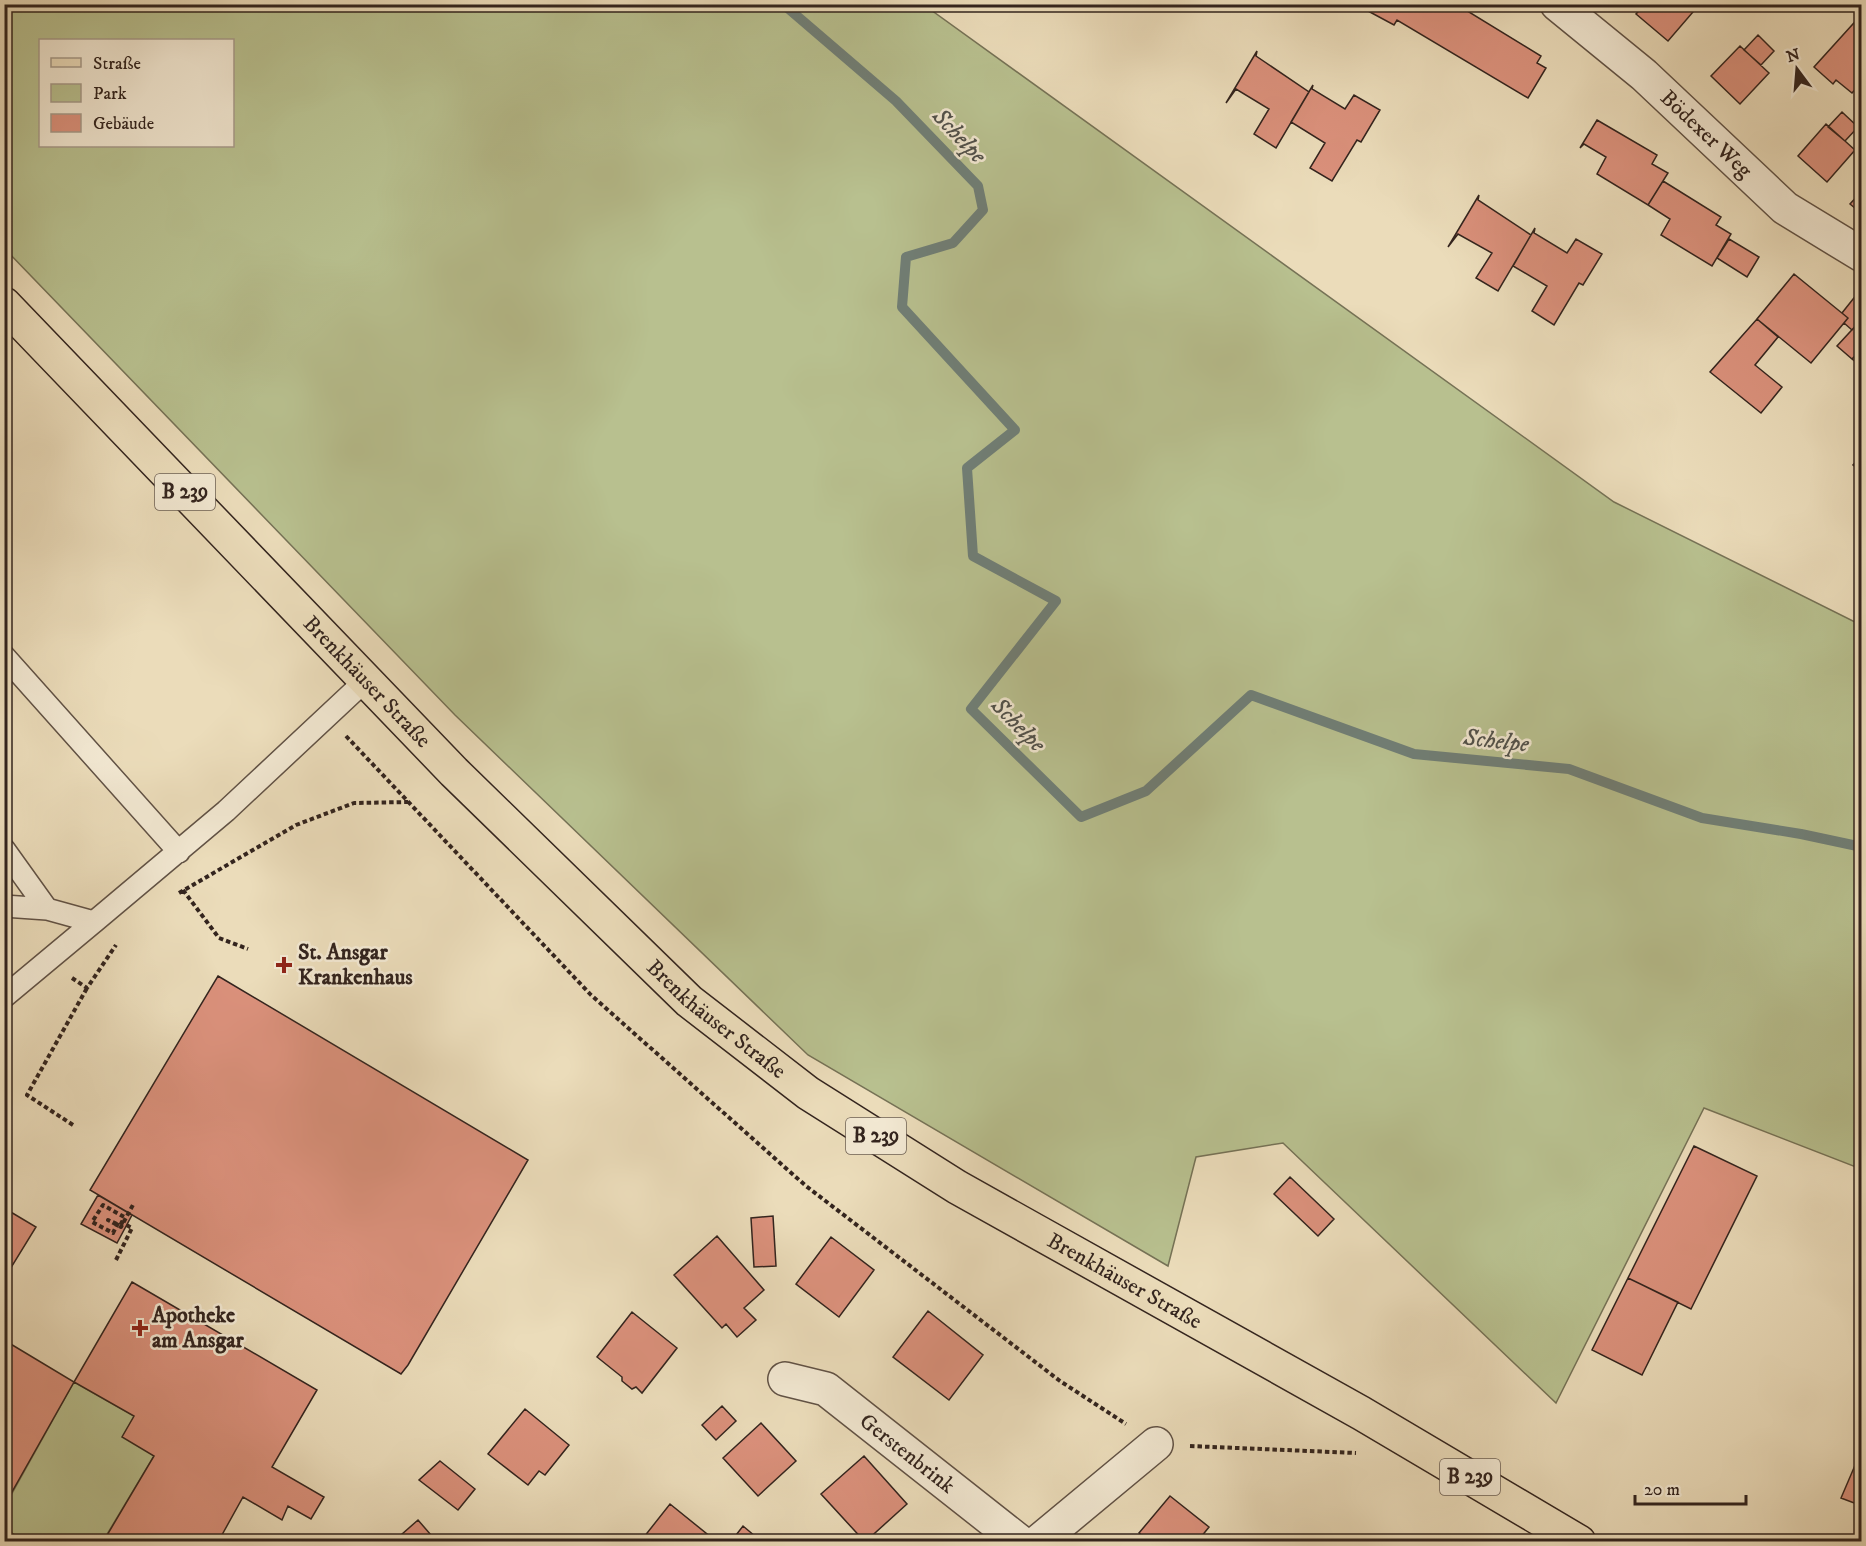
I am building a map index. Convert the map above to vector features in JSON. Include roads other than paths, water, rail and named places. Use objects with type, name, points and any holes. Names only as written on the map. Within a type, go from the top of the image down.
[{"type":"main road","name":"Brenkhäuser Straße","points":[[4,304],[454,772],[689,1000],[808,1093],[957,1188],[1361,1413],[1579,1542]]},
{"type":"street","name":"Bödexer Weg","points":[[1557,4],[1644,75],[1785,208],[1862,255]]},
{"type":"street","name":"Gerstenbrink","points":[[785,1379],[826,1389],[1020,1542]]},
{"type":"street","points":[[1038,1542],[1156,1444]]},
{"type":"lane","points":[[4,656],[179,852]]},
{"type":"lane","points":[[4,998],[179,852],[329,717],[366,680]]},
{"type":"lane","points":[[4,849],[47,909]]},
{"type":"lane","points":[[4,906],[47,909],[94,922]]},
{"type":"waterway","name":"Schelpe","points":[[783,4],[896,101],[978,186],[983,210],[953,243],[906,257],[902,307],[1015,430],[967,468],[973,556],[1056,601],[971,709],[1081,817],[1146,791],[1251,695],[1414,754],[1569,769],[1702,818],[1801,834],[1862,847]]},
{"type":"place","name":"St. Ansgar Krankenhaus","points":[[284,965]]},
{"type":"place","name":"Apotheke am Ansgar","points":[[140,1328]]}]
